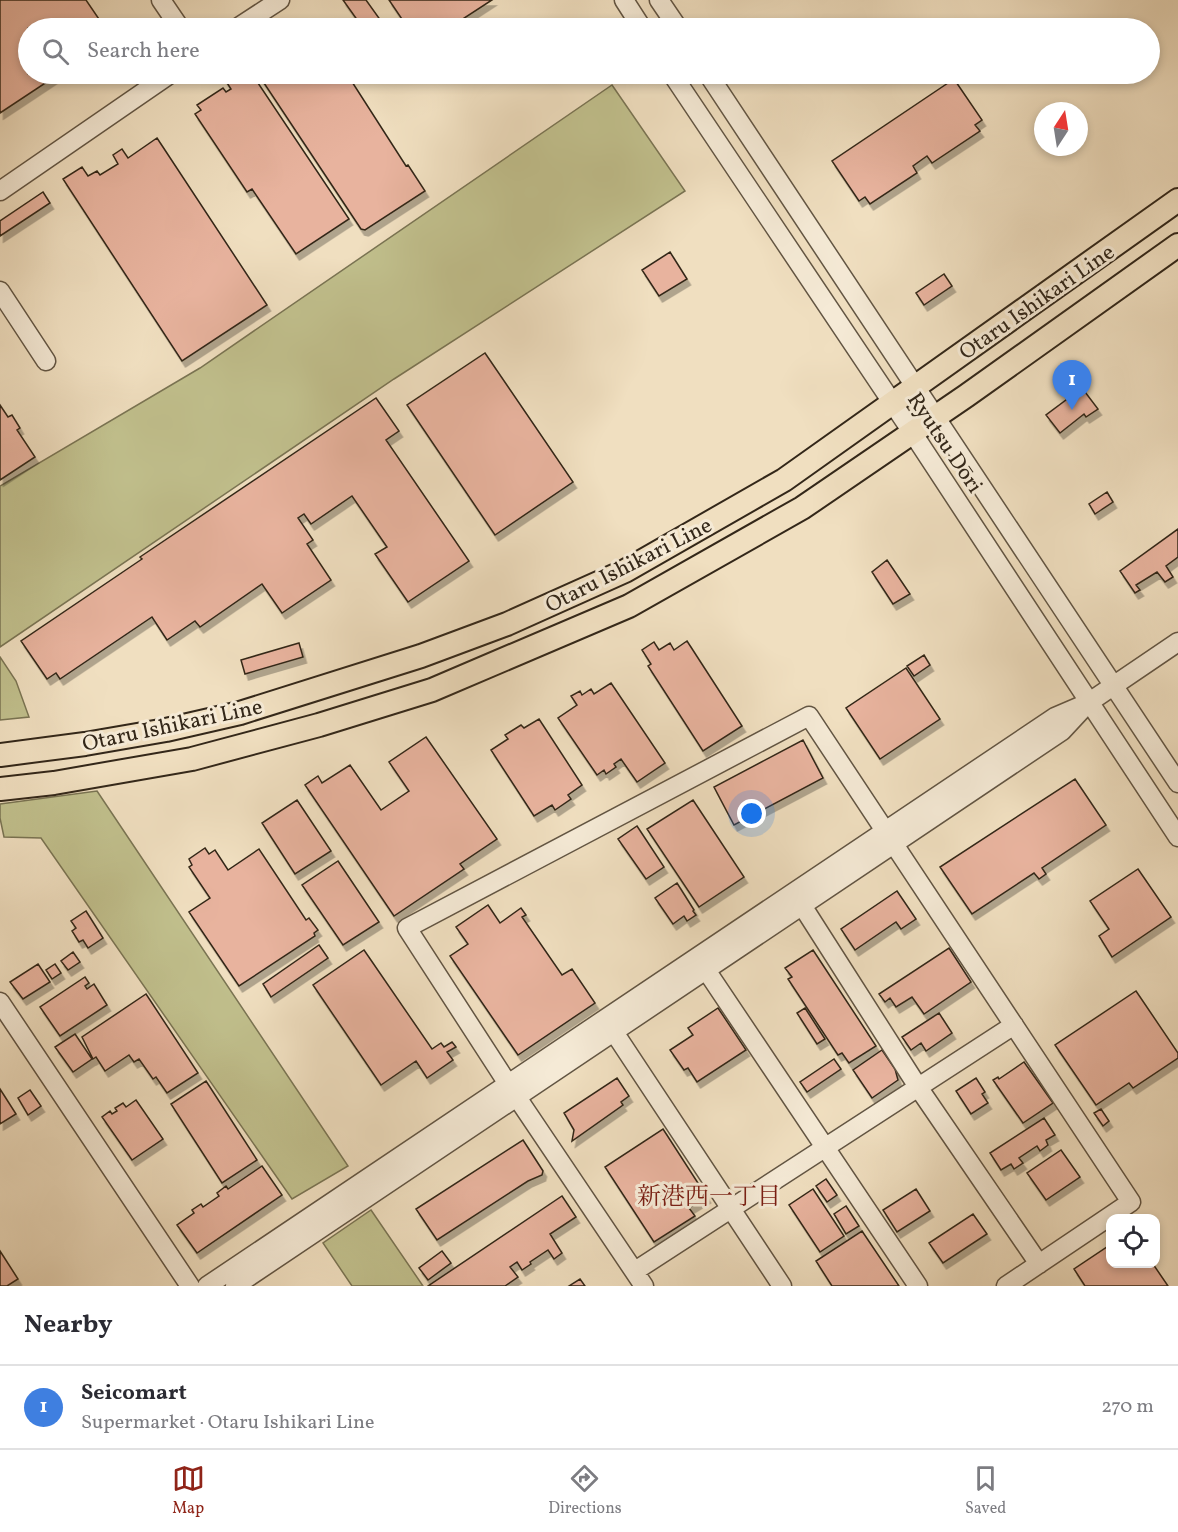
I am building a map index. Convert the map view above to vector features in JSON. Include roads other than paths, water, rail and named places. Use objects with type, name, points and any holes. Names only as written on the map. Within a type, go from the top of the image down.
[{"type":"main road","name":"Otaru Ishikari Line","points":[[0,755],[86,744],[166,730],[240,713],[421,656],[507,624],[625,570],[784,480],[1178,200]]},
{"type":"main road","name":"Otaru Ishikari Line","points":[[0,789],[54,783],[192,759],[319,725],[432,690],[629,606],[802,508],[1178,245]]},
{"type":"street","points":[[161,0],[173,18]]},
{"type":"street","points":[[252,18],[280,0]]},
{"type":"street","points":[[624,0],[636,18]]},
{"type":"street","points":[[659,0],[671,18]]},
{"type":"street","points":[[0,191],[155,84]]},
{"type":"street","name":"Ryutsu Dōri","points":[[679,84],[912,432],[1178,837]]},
{"type":"street","name":"Ryutsu Dōri","points":[[715,84],[1178,783]]},
{"type":"street","points":[[0,291],[46,361]]},
{"type":"street","points":[[207,1286],[513,1090],[890,837],[1055,717],[1088,703],[1178,642]]},
{"type":"street","points":[[1006,1286],[1131,1202],[890,837],[809,716],[407,928],[640,1279],[731,1209],[1014,1025]]},
{"type":"street","points":[[798,898],[918,1087],[1039,1264]]},
{"type":"street","points":[[702,963],[918,1286]]},
{"type":"street","points":[[0,1002],[190,1286]]},
{"type":"street","points":[[610,1025],[782,1286]]},
{"type":"street","points":[[235,1286],[513,1090]]},
{"type":"place","name":"Seicomart","points":[[1072,410]]},
{"type":"district","name":"新港西一丁目","points":[[709,1196]]}]
